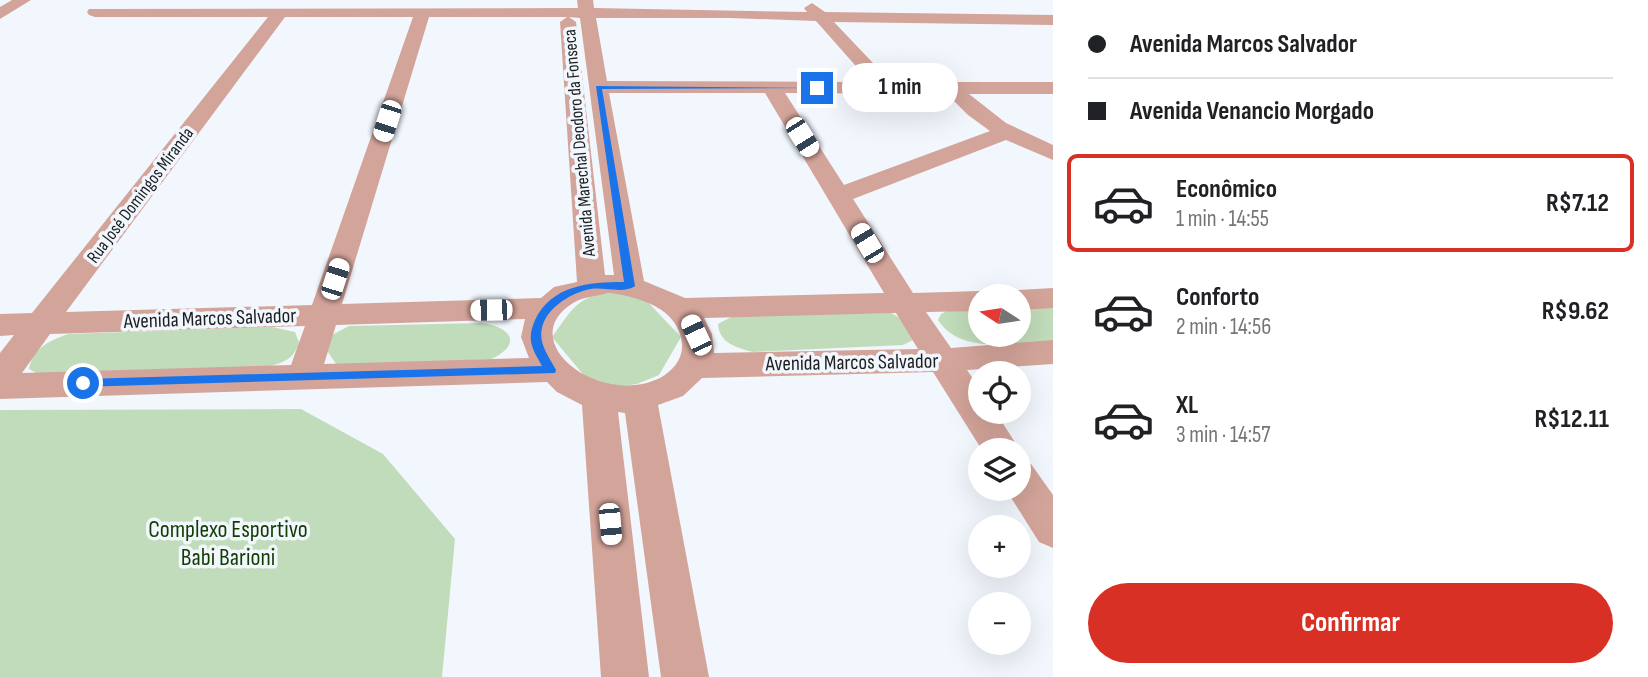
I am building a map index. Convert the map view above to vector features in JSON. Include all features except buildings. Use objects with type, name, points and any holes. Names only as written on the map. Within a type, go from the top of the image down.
[{"type":"street","points":[[0,14],[23,0]]},
{"type":"street","points":[[195,13],[208,0]]},
{"type":"street","points":[[806,0],[885,87]]},
{"type":"street","points":[[95,12],[279,14],[414,8],[576,6],[869,19],[1053,20]]},
{"type":"street","name":"Avenida Marechal Deodoro da Fonseca","points":[[576,6],[598,87],[629,286]]},
{"type":"street","name":"Avenida Marechal Deodoro da Fonseca","points":[[576,6],[592,285]]},
{"type":"street","points":[[1004,6],[1025,20]]},
{"type":"street","points":[[304,376],[414,8]]},
{"type":"street","name":"Rua José Domingos Miranda","points":[[0,377],[279,14]]},
{"type":"street","points":[[598,87],[1053,88]]},
{"type":"street","points":[[772,88],[905,304],[994,438]]},
{"type":"street","points":[[953,88],[967,105],[1005,133],[1053,152]]},
{"type":"street","points":[[838,196],[1005,133]]},
{"type":"street","points":[[592,285],[629,286],[663,297],[690,321],[696,335],[698,351],[693,366],[682,380],[673,386],[640,398],[599,396],[571,386],[550,370],[537,344],[536,331],[546,308],[566,293],[592,285]]},
{"type":"street","points":[[1031,299],[1053,298]]},
{"type":"street","points":[[678,308],[968,301]]},
{"type":"street","name":"Avenida Marcos Salvador","points":[[0,325],[546,308]]},
{"type":"street","name":"Avenida Marcos Salvador","points":[[693,366],[944,360],[1053,352]]},
{"type":"street","points":[[0,386],[550,370]]},
{"type":"street","points":[[599,396],[625,677]]},
{"type":"street","points":[[640,398],[685,677]]},
{"type":"street","points":[[1031,496],[1053,529]]},
{"type":"green space","points":[[612,293],[644,298],[681,337],[659,375],[637,384],[613,387],[586,378],[552,337],[570,312],[582,301]]},
{"type":"green space","points":[[1053,305],[1053,341],[1031,342],[1031,306]]},
{"type":"green space","points":[[968,308],[968,341],[948,331],[938,320],[941,314],[951,309]]},
{"type":"green space","points":[[891,313],[904,320],[913,340],[903,345],[753,352],[725,340],[718,324],[735,315]]},
{"type":"green space","points":[[481,323],[499,328],[509,337],[507,347],[491,359],[358,366],[336,364],[326,349],[332,335],[349,326]]},
{"type":"green space","points":[[272,327],[295,332],[299,342],[288,359],[276,365],[255,369],[40,375],[29,369],[38,351],[68,334]]},
{"type":"green space","name":"Complexo Esportivo Babi Barioni","points":[[301,409],[383,454],[455,539],[442,677],[0,677],[0,410]]},
{"type":"route","points":[[83,383],[550,370],[541,357],[536,331],[546,308],[566,293],[592,285],[629,286],[598,87],[817,88]]}]
